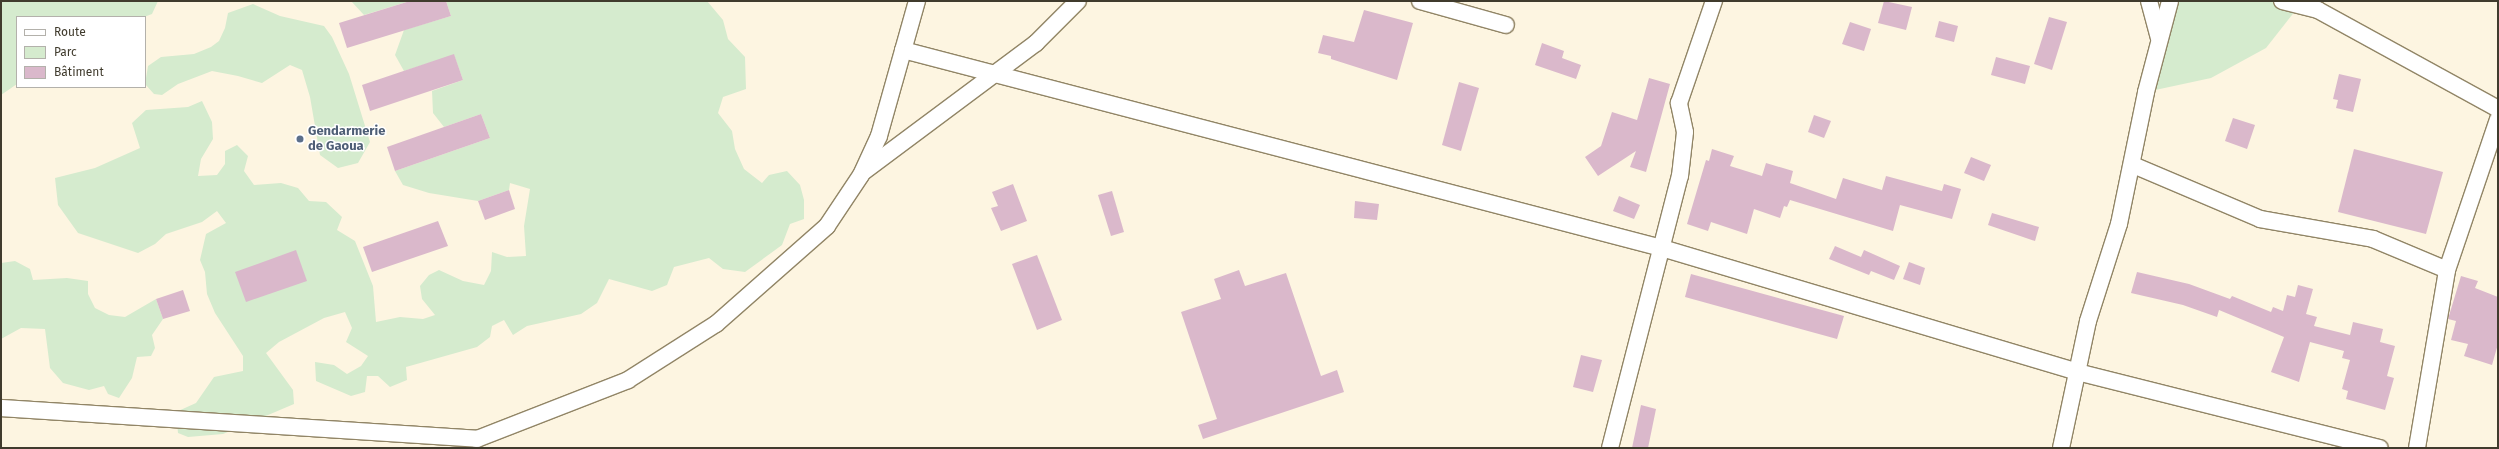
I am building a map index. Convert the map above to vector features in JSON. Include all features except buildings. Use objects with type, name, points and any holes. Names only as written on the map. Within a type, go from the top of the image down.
[{"type":"street","points":[[1,408],[476,444],[628,380],[716,324],[827,226],[861,175],[879,136],[917,1]]},
{"type":"street","points":[[861,175],[1036,43],[1078,1]]},
{"type":"street","points":[[1420,1],[1506,25]]},
{"type":"street","points":[[1610,448],[1680,176],[1685,132],[1679,103],[1714,1]]},
{"type":"street","points":[[2149,1],[2160,39]]},
{"type":"street","points":[[2061,448],[2097,288],[2111,254],[2133,165],[2146,92],[2170,1]]},
{"type":"street","points":[[2282,1],[2318,10],[2498,108]]},
{"type":"street","points":[[903,50],[993,75],[1662,248],[2077,372],[2380,448]]},
{"type":"street","points":[[2417,448],[2447,270],[2498,119]]},
{"type":"street","points":[[2133,165],[2260,219],[2374,238],[2447,270]]},
{"type":"green space","points":[[1,1],[158,1],[152,14],[146,16],[16,16],[16,85],[1,95]]},
{"type":"green space","points":[[351,1],[410,1],[364,15]]},
{"type":"green space","points":[[446,1],[707,1],[723,20],[728,39],[745,57],[746,89],[723,97],[718,113],[732,131],[735,149],[744,169],[762,183],[769,175],[787,171],[800,185],[804,200],[804,219],[790,224],[782,245],[745,272],[723,269],[709,258],[674,267],[667,285],[652,291],[609,279],[597,303],[581,314],[527,326],[513,335],[504,320],[492,326],[490,337],[477,347],[406,367],[407,380],[390,387],[378,376],[367,376],[365,392],[351,396],[316,381],[315,362],[334,365],[347,374],[361,366],[368,356],[346,342],[352,328],[345,312],[324,318],[279,342],[266,353],[293,390],[294,404],[223,434],[188,437],[178,433],[176,412],[196,403],[214,377],[243,371],[243,356],[215,313],[207,294],[205,272],[200,260],[206,234],[226,223],[217,211],[202,222],[166,234],[155,244],[138,253],[78,233],[58,205],[55,178],[95,168],[140,148],[132,123],[146,110],[188,107],[202,101],[212,122],[213,139],[201,159],[198,176],[217,175],[225,164],[225,151],[237,145],[248,156],[244,171],[254,185],[281,183],[298,188],[309,201],[326,202],[342,217],[337,230],[355,241],[373,286],[376,322],[400,317],[423,319],[435,315],[422,299],[420,286],[429,275],[439,270],[463,281],[484,285],[491,271],[492,252],[507,257],[526,256],[524,226],[530,189],[510,183],[509,190],[478,201],[429,193],[403,185],[395,171],[490,138],[481,114],[444,127],[433,113],[432,91],[463,80],[454,55],[404,71],[395,55],[404,30],[451,16]]},
{"type":"green space","points":[[2170,1],[2303,1],[2266,48],[2211,78],[2146,92]]},
{"type":"green space","points":[[253,4],[280,16],[324,26],[332,37],[349,74],[370,142],[358,163],[338,168],[320,155],[310,97],[302,70],[290,65],[262,83],[238,76],[212,71],[178,84],[162,95],[154,94],[146,85],[148,66],[161,57],[194,54],[211,47],[219,41],[225,28],[228,13]]},
{"type":"green space","points":[[15,261],[30,269],[33,280],[67,278],[88,281],[88,294],[95,308],[109,315],[125,317],[156,299],[163,319],[152,335],[155,348],[151,356],[137,357],[132,378],[119,398],[108,394],[104,386],[89,390],[63,383],[50,368],[45,329],[21,328],[1,339],[1,263]]},
{"type":"place","name":"Gendarmerie de Gaoua","points":[[300,139]]}]
